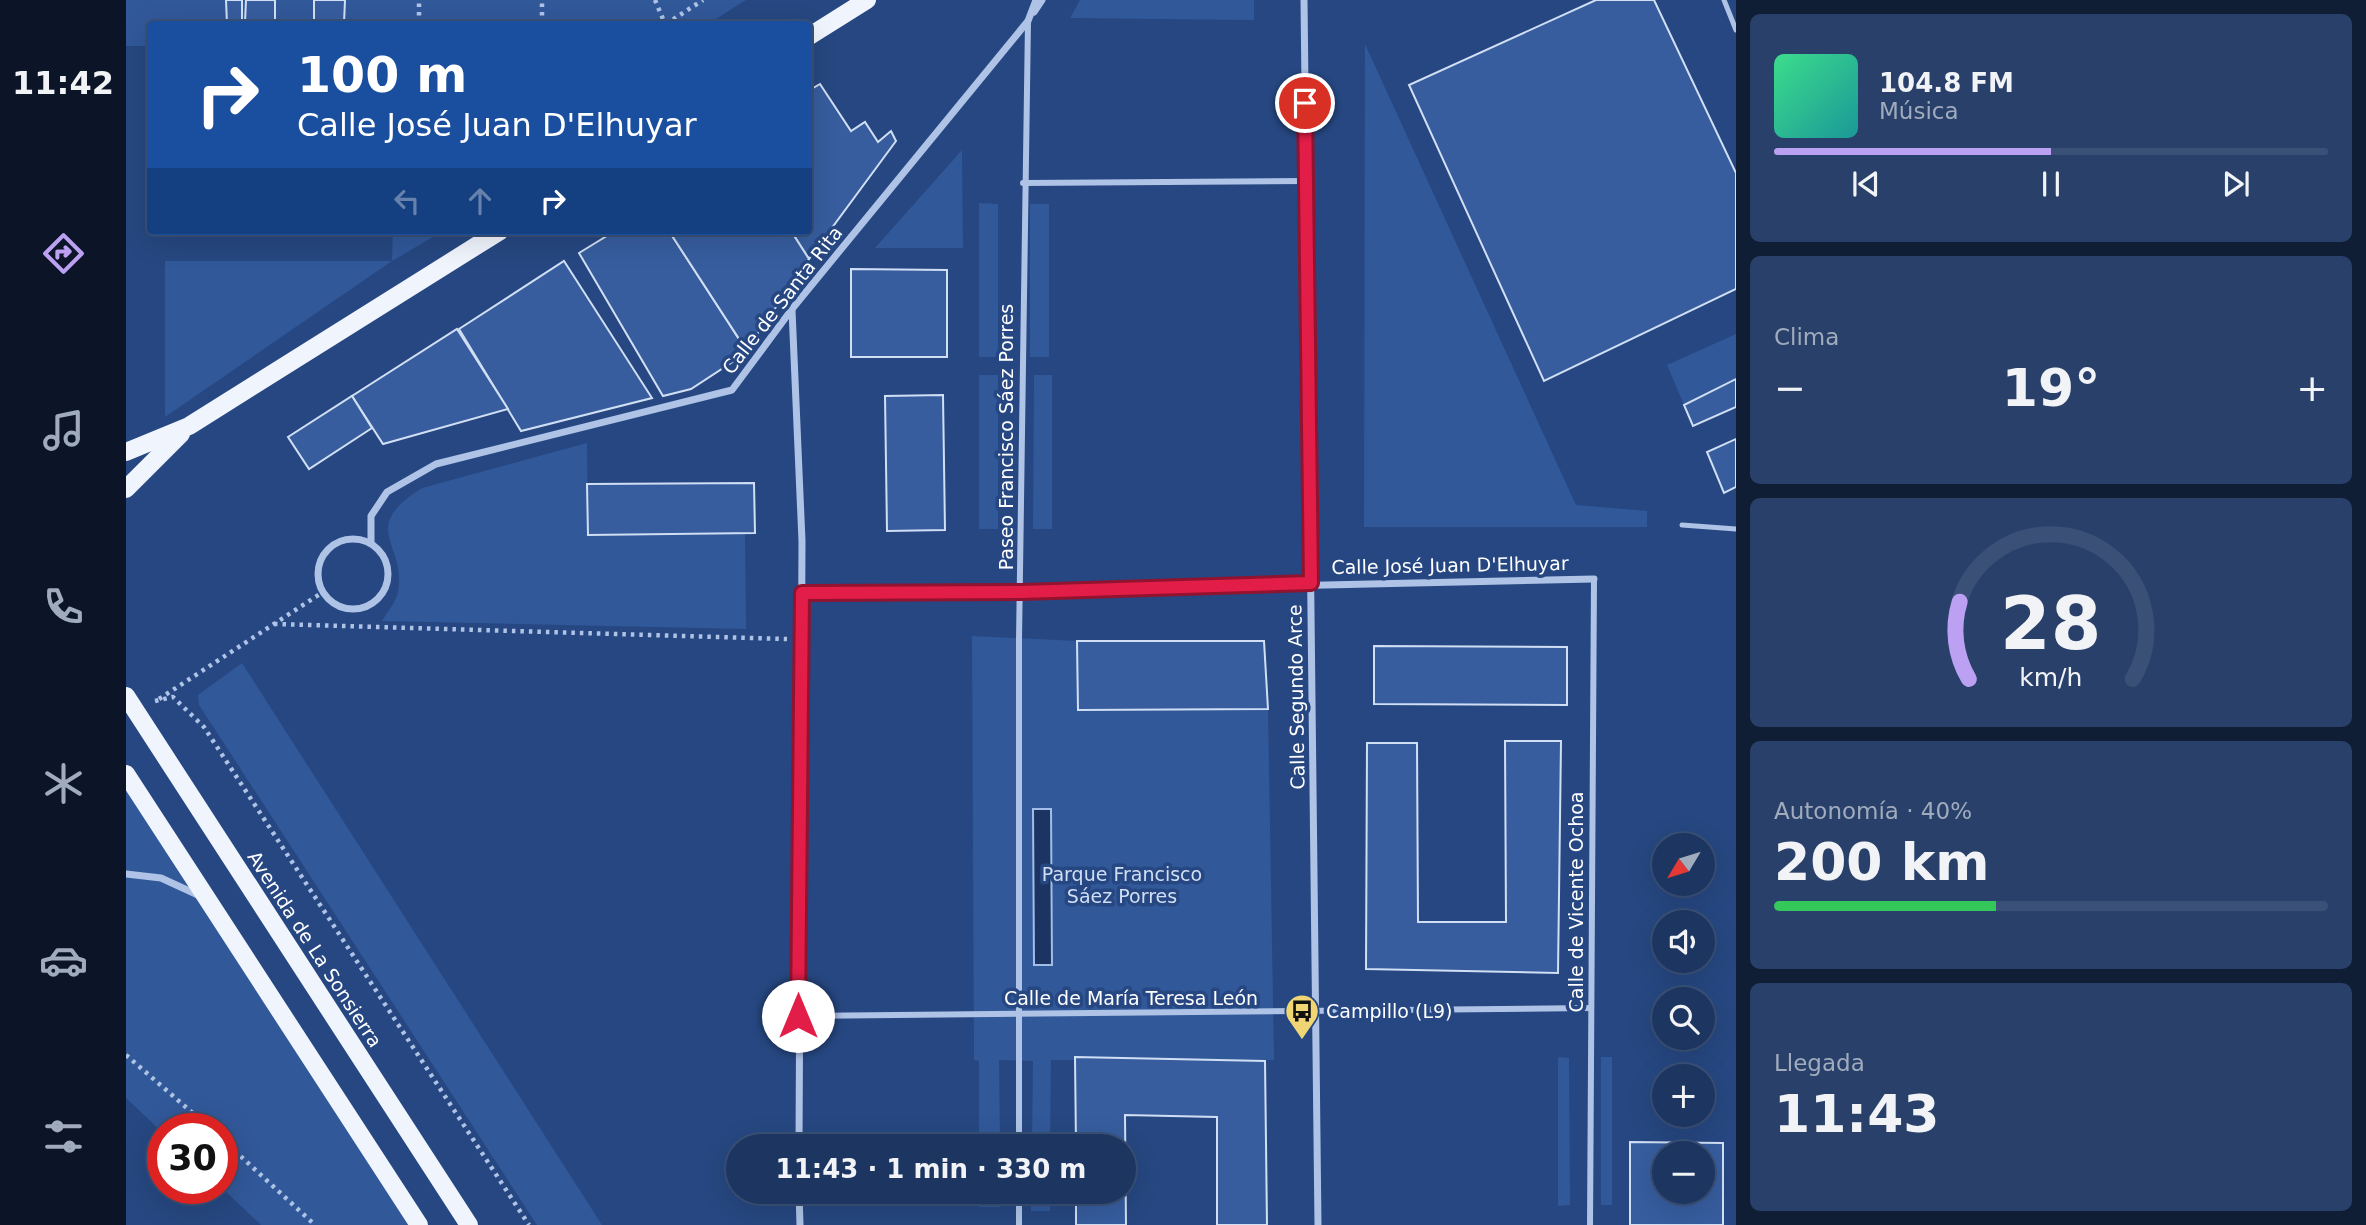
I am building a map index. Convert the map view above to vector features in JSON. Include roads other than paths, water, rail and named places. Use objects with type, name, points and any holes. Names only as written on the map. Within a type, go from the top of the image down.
[{"type":"main road","points":[[812,34],[867,0]]},
{"type":"main road","points":[[126,452],[189,426],[494,235]]},
{"type":"main road","points":[[126,489],[189,426]]},
{"type":"main road","name":"Avenida de La Sonsierra","points":[[126,696],[469,1225]]},
{"type":"main road","points":[[126,774],[419,1225]]},
{"type":"street","name":"Calle de Santa Rita","points":[[371,543],[371,516],[387,492],[436,464],[733,390],[792,309],[1028,21],[1036,0]]},
{"type":"street","points":[[1028,21],[1042,0]]},
{"type":"street","name":"Calle Segundo Arce","points":[[1304,0],[1318,1225]]},
{"type":"street","name":"Paseo Francisco Sáez Porres","points":[[1019,1134],[1023,183],[1028,21]]},
{"type":"street","points":[[1023,183],[1306,181]]},
{"type":"street","points":[[792,309],[802,593],[799,1134]]},
{"type":"street","points":[[348,538],[371,543],[380,550],[389,572],[383,594],[364,608],[341,607],[323,592],[318,569],[328,549],[348,538]]},
{"type":"street","name":"Calle José Juan D'Elhuyar","points":[[802,593],[1021,592],[1311,583],[1594,579]]},
{"type":"street","name":"Calle de Vicente Ochoa","points":[[1590,1225],[1594,579]]},
{"type":"street","points":[[126,874],[162,878],[206,898]]},
{"type":"street","name":"Calle de María Teresa León","points":[[798,1016],[1316,1013],[1591,1008]]},
{"type":"street","points":[[799,1204],[800,1225]]},
{"type":"street","points":[[1019,1204],[1019,1225]]},
{"type":"lane","points":[[1724,0],[1736,30]]},
{"type":"lane","points":[[1682,525],[1736,529]]},
{"type":"place","name":"Campillo (L9)","points":[[1302,1041]]},
{"type":"park label","name":"Parque Francisco Sáez Porres","points":[[1122,885]]}]
